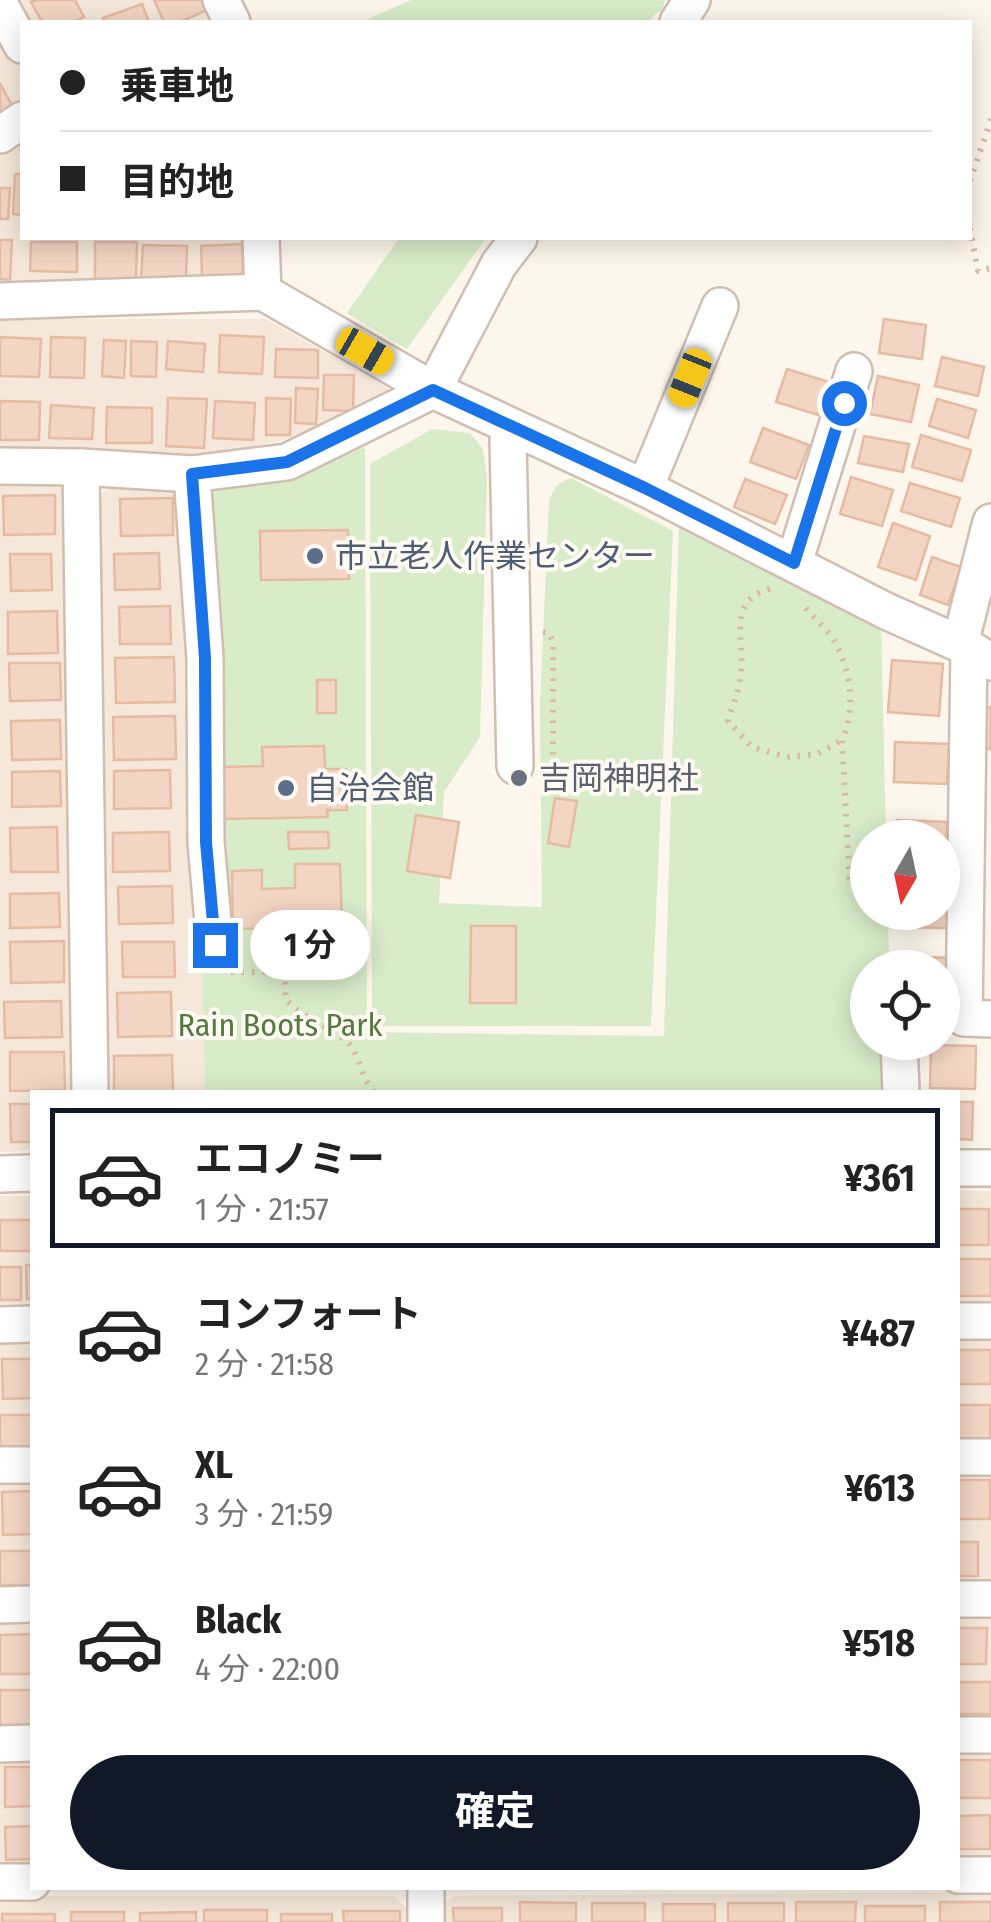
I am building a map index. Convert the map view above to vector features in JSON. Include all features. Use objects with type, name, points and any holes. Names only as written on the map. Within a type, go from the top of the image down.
[{"type":"street","points":[[0,5],[20,41]]},
{"type":"street","points":[[261,240],[263,292]]},
{"type":"street","points":[[0,466],[192,474],[287,462],[433,390],[499,264],[518,240]]},
{"type":"street","points":[[0,301],[263,292],[433,390],[645,488],[787,575],[886,611],[974,652]]},
{"type":"street","points":[[645,488],[720,306]]},
{"type":"street","points":[[787,575],[854,371]]},
{"type":"street","points":[[508,440],[516,766]]},
{"type":"street","points":[[80,467],[90,1090]]},
{"type":"street","points":[[192,474],[205,658],[206,842],[215,945]]},
{"type":"street","points":[[966,1019],[974,652],[991,522]]},
{"type":"street","points":[[899,1060],[901,1090]]},
{"type":"street","points":[[960,1168],[991,1168]]},
{"type":"street","points":[[0,1174],[30,1173]]},
{"type":"street","points":[[960,1321],[991,1321]]},
{"type":"street","points":[[0,1324],[30,1324]]},
{"type":"street","points":[[960,1457],[991,1457]]},
{"type":"street","points":[[0,1465],[30,1465]]},
{"type":"street","points":[[960,1599],[991,1599]]},
{"type":"street","points":[[0,1605],[30,1604]]},
{"type":"street","points":[[960,1736],[991,1735]]},
{"type":"street","points":[[0,1744],[30,1743]]},
{"type":"street","points":[[960,1875],[991,1875]]},
{"type":"street","points":[[0,1882],[30,1882]]},
{"type":"street","points":[[426,1890],[426,1922]]},
{"type":"path","points":[[972,175],[991,119]]},
{"type":"path","points":[[972,239],[978,271],[991,268]]},
{"type":"path","points":[[842,740],[817,754],[787,756],[752,746],[728,721],[742,670],[742,610],[758,592],[787,575],[798,581],[796,598],[837,645],[847,674],[851,702],[842,740],[850,886]]},
{"type":"path","points":[[215,945],[219,972],[284,972],[286,1000],[350,1044],[372,1090]]},
{"type":"shaded area","points":[[11,0],[207,0],[217,20],[22,20]]},
{"type":"shaded area","points":[[0,26],[20,62],[20,115],[0,127]]},
{"type":"shaded area","points":[[20,140],[20,240],[248,240],[253,281],[0,288],[0,152]]},
{"type":"shaded area","points":[[0,319],[266,319],[387,387],[390,398],[311,434],[209,456],[0,456]]},
{"type":"shaded area","points":[[0,484],[55,484],[72,494],[72,1090],[30,1090],[30,1151],[0,1152]]},
{"type":"shaded area","points":[[112,485],[187,485],[205,1090],[99,1090],[101,494]]},
{"type":"shaded area","points":[[960,1191],[991,1191],[991,1306],[960,1306]]},
{"type":"shaded area","points":[[0,1196],[30,1196],[30,1308],[0,1308]]},
{"type":"shaded area","points":[[960,1337],[991,1337],[991,1447],[960,1447]]},
{"type":"shaded area","points":[[30,1338],[30,1452],[0,1452],[0,1339]]},
{"type":"shaded area","points":[[960,1469],[991,1469],[991,1584],[960,1584]]},
{"type":"shaded area","points":[[30,1475],[30,1588],[0,1589],[0,1476]]},
{"type":"shaded area","points":[[960,1613],[991,1613],[991,1722],[960,1721]]},
{"type":"shaded area","points":[[0,1618],[30,1618],[30,1729],[0,1729]]},
{"type":"shaded area","points":[[991,1746],[991,1859],[960,1859],[960,1747]]},
{"type":"shaded area","points":[[0,1754],[30,1754],[30,1865],[0,1865]]},
{"type":"shaded area","points":[[991,1892],[991,1922],[438,1922],[438,1911],[453,1896]]},
{"type":"shaded area","points":[[0,1896],[394,1896],[412,1913],[412,1922],[0,1922]]},
{"type":"green space","points":[[411,0],[665,0],[663,9],[650,20],[366,20]]},
{"type":"green space","points":[[398,240],[485,240],[407,349],[347,313]]},
{"type":"green space","name":"吉岡神明社","points":[[432,429],[470,433],[483,449],[487,478],[480,737],[444,792],[439,903],[542,907],[540,704],[549,499],[557,485],[571,478],[673,531],[651,1026],[372,1026],[370,464]]},
{"type":"green space","name":"Rain Boots Park","points":[[365,447],[367,1032],[664,1036],[679,524],[881,621],[886,820],[850,820],[850,930],[888,930],[889,950],[850,950],[850,1060],[891,1060],[892,1090],[205,1090],[199,842],[200,484],[289,480]]},
{"type":"building","points":[[75,0],[84,17],[41,20],[31,2]]},
{"type":"building","points":[[154,0],[203,0],[207,10],[184,20],[163,20]]},
{"type":"building","points":[[142,4],[148,20],[104,20]]},
{"type":"building","points":[[0,83],[15,111],[0,120]]},
{"type":"building","points":[[15,174],[20,174],[20,215],[13,214]]},
{"type":"building","points":[[0,188],[10,188],[8,219],[0,219]]},
{"type":"building","points":[[0,240],[12,240],[10,280],[0,279]]},
{"type":"building","points":[[31,242],[77,242],[77,272],[30,271]]},
{"type":"building","points":[[95,242],[137,242],[136,280],[95,280]]},
{"type":"building","points":[[242,244],[243,275],[202,276],[201,246]]},
{"type":"building","points":[[143,245],[187,246],[186,281],[141,280]]},
{"type":"building","points":[[884,319],[926,325],[922,359],[879,353]]},
{"type":"building","points":[[220,335],[264,337],[262,374],[219,372]]},
{"type":"building","points":[[0,337],[41,339],[39,377],[0,376]]},
{"type":"building","points":[[51,337],[85,338],[84,378],[50,377]]},
{"type":"building","points":[[104,340],[126,341],[124,378],[102,376]]},
{"type":"building","points":[[131,341],[157,342],[156,377],[131,376]]},
{"type":"building","points":[[168,341],[205,344],[203,372],[166,369]]},
{"type":"building","points":[[276,349],[318,350],[318,378],[275,377]]},
{"type":"building","points":[[942,357],[984,367],[978,396],[935,386]]},
{"type":"building","points":[[787,369],[829,382],[818,415],[776,402]]},
{"type":"building","points":[[324,375],[354,375],[353,411],[323,410]]},
{"type":"building","points":[[878,376],[919,385],[911,422],[870,414]]},
{"type":"building","points":[[296,388],[318,389],[316,424],[295,423]]},
{"type":"building","points":[[168,398],[207,399],[204,448],[166,446]]},
{"type":"building","points":[[266,398],[291,399],[290,435],[266,435]]},
{"type":"building","points":[[937,399],[976,410],[968,438],[929,426]]},
{"type":"building","points":[[0,401],[40,402],[39,440],[0,440]]},
{"type":"building","points":[[215,401],[255,403],[253,440],[213,438]]},
{"type":"building","points":[[51,405],[94,408],[92,439],[49,438]]},
{"type":"building","points":[[107,407],[152,408],[152,443],[106,443]]},
{"type":"building","points":[[763,428],[809,445],[796,479],[750,462]]},
{"type":"building","points":[[921,435],[971,450],[962,481],[912,467]]},
{"type":"building","points":[[864,436],[909,444],[903,472],[858,463]]},
{"type":"building","points":[[851,477],[893,490],[882,526],[840,514]]},
{"type":"building","points":[[745,479],[787,495],[775,524],[734,507]]},
{"type":"building","points":[[910,483],[960,498],[951,527],[901,511]]},
{"type":"building","points":[[55,495],[55,534],[4,535],[3,496]]},
{"type":"building","points":[[173,498],[173,535],[121,536],[120,499]]},
{"type":"building","points":[[893,523],[930,536],[916,580],[878,567]]},
{"type":"building","points":[[348,530],[349,579],[261,580],[260,531]]},
{"type":"building","points":[[159,553],[160,589],[115,590],[114,554]]},
{"type":"building","points":[[10,554],[51,554],[52,590],[11,591]]},
{"type":"building","points":[[932,557],[961,567],[948,605],[920,595]]},
{"type":"building","points":[[170,606],[171,644],[120,644],[119,607]]},
{"type":"building","points":[[57,611],[58,653],[8,654],[8,612]]},
{"type":"building","points":[[174,657],[175,702],[116,703],[115,658]]},
{"type":"building","points":[[892,660],[943,664],[939,716],[888,712]]},
{"type":"building","points":[[9,663],[60,663],[61,700],[10,701]]},
{"type":"building","points":[[317,680],[336,680],[336,713],[317,713]]},
{"type":"building","points":[[982,707],[991,707],[991,749],[982,749]]},
{"type":"building","points":[[175,716],[176,759],[114,760],[113,717]]},
{"type":"building","points":[[60,720],[61,759],[12,760],[11,721]]},
{"type":"building","points":[[895,742],[949,744],[947,784],[894,782]]},
{"type":"building","points":[[324,746],[325,769],[346,769],[347,810],[327,810],[328,817],[223,819],[222,767],[263,766],[262,747]]},
{"type":"building","points":[[170,770],[171,808],[114,809],[114,771]]},
{"type":"building","points":[[60,771],[61,806],[12,807],[12,772]]},
{"type":"building","points":[[555,798],[577,801],[569,847],[548,843]]},
{"type":"building","points":[[416,815],[459,822],[450,878],[407,871]]},
{"type":"building","points":[[57,827],[58,872],[11,872],[10,828]]},
{"type":"building","points":[[169,832],[170,871],[113,872],[113,833]]},
{"type":"building","points":[[288,832],[328,832],[329,848],[289,849]]},
{"type":"building","points":[[295,864],[340,864],[342,927],[233,929],[232,871],[262,870],[262,889],[295,888]]},
{"type":"building","points":[[172,886],[173,923],[119,924],[118,887]]},
{"type":"building","points":[[59,893],[60,927],[10,928],[10,894]]},
{"type":"building","points":[[471,926],[516,926],[516,1003],[470,1003]]},
{"type":"building","points":[[64,941],[64,982],[11,983],[10,942]]},
{"type":"building","points":[[122,942],[174,942],[175,977],[123,977]]},
{"type":"building","points":[[171,992],[172,1036],[118,1037],[117,993]]},
{"type":"building","points":[[61,1001],[62,1037],[5,1038],[4,1002]]},
{"type":"building","points":[[960,1046],[976,1046],[975,1089],[930,1088],[931,1060],[960,1060]]},
{"type":"building","points":[[10,1052],[64,1052],[65,1090],[10,1091]]},
{"type":"building","points":[[172,1055],[173,1090],[114,1090],[114,1056]]},
{"type":"building","points":[[960,1102],[973,1102],[972,1140],[960,1139]]},
{"type":"building","points":[[10,1104],[30,1104],[30,1142],[11,1142]]},
{"type":"building","points":[[960,1209],[989,1209],[989,1245],[960,1245]]},
{"type":"building","points":[[0,1220],[30,1220],[30,1251],[0,1251]]},
{"type":"building","points":[[960,1259],[991,1259],[991,1296],[960,1296]]},
{"type":"building","points":[[26,1265],[30,1265],[30,1299]]},
{"type":"building","points":[[0,1267],[21,1267],[21,1300],[0,1300]]},
{"type":"building","points":[[960,1350],[991,1350],[991,1384],[960,1384]]},
{"type":"building","points":[[2,1359],[30,1359],[30,1398],[3,1399]]},
{"type":"building","points":[[960,1405],[990,1405],[990,1439],[960,1439]]},
{"type":"building","points":[[0,1415],[30,1415],[30,1448],[0,1448]]},
{"type":"building","points":[[960,1480],[990,1480],[990,1519],[960,1519]]},
{"type":"building","points":[[30,1491],[30,1534],[3,1535],[2,1492]]},
{"type":"building","points":[[960,1542],[978,1542],[978,1576],[960,1576]]},
{"type":"building","points":[[0,1551],[30,1551],[30,1585],[0,1585]]},
{"type":"building","points":[[960,1628],[987,1628],[986,1664],[960,1664]]},
{"type":"building","points":[[30,1634],[30,1674],[0,1674],[0,1635]]},
{"type":"building","points":[[960,1682],[991,1682],[991,1714],[960,1714]]},
{"type":"building","points":[[0,1690],[30,1690],[30,1725],[0,1725]]},
{"type":"building","points":[[960,1760],[991,1760],[991,1798],[960,1798]]},
{"type":"building","points":[[5,1767],[30,1767],[30,1806],[5,1807]]},
{"type":"building","points":[[990,1815],[990,1849],[960,1849],[960,1816]]},
{"type":"building","points":[[30,1826],[30,1859],[6,1860],[5,1827]]},
{"type":"building","points":[[520,1902],[576,1903],[576,1922],[520,1922]]},
{"type":"building","points":[[796,1902],[856,1902],[855,1922],[796,1922]]},
{"type":"building","points":[[940,1902],[991,1902],[991,1922],[940,1922]]},
{"type":"building","points":[[592,1903],[645,1903],[645,1922],[592,1922]]},
{"type":"building","points":[[728,1903],[784,1903],[784,1922],[728,1922]]},
{"type":"building","points":[[663,1904],[715,1904],[715,1922],[663,1922]]},
{"type":"building","points":[[865,1906],[925,1906],[925,1922],[865,1922]]},
{"type":"building","points":[[453,1908],[502,1908],[502,1922],[454,1922]]},
{"type":"building","points":[[204,1910],[267,1910],[267,1922],[204,1922]]},
{"type":"building","points":[[343,1911],[400,1911],[400,1922],[344,1922]]},
{"type":"building","points":[[71,1912],[124,1912],[124,1922],[71,1922]]},
{"type":"building","points":[[196,1912],[196,1922],[140,1922],[140,1913]]},
{"type":"building","points":[[2,1914],[55,1914],[55,1922],[2,1922]]},
{"type":"building","points":[[281,1914],[332,1914],[332,1922],[281,1922]]},
{"type":"place","name":"市立老人作業センター","points":[[315,556]]},
{"type":"place","name":"吉岡神明社","points":[[519,778]]},
{"type":"place","name":"自治会館","points":[[286,788]]},
{"type":"route","points":[[215,945],[206,842],[205,658],[192,474],[287,462],[433,390],[645,488],[794,563],[844,403]]}]
